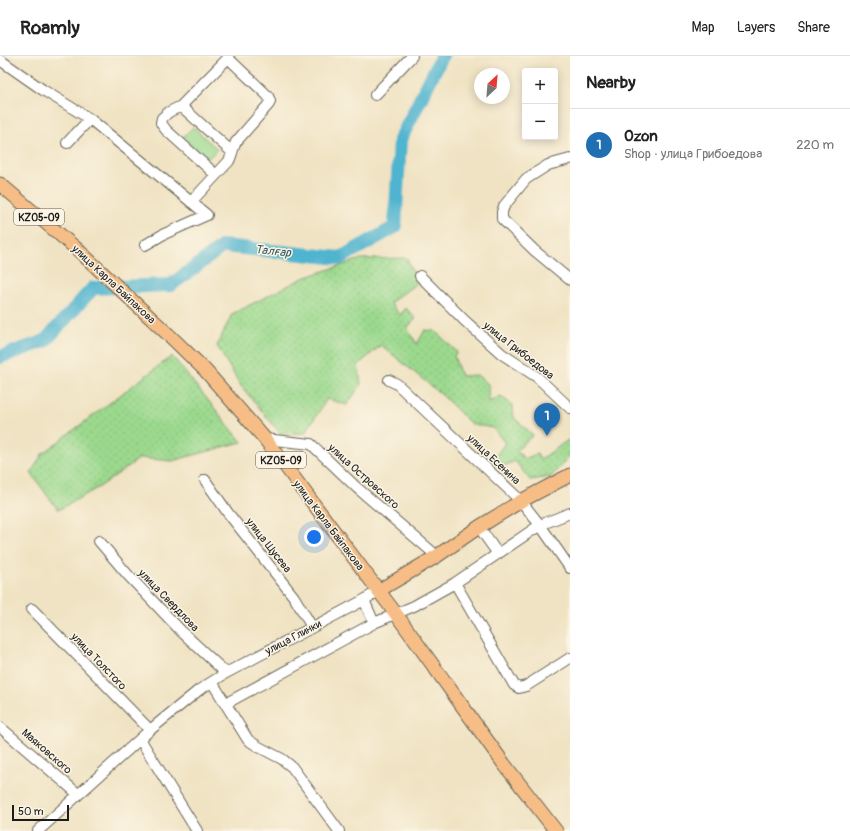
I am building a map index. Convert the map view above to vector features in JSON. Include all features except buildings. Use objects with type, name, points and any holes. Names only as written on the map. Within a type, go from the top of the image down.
[{"type":"main road","name":"улица Карла Байпакова","points":[[0,184],[78,250],[172,337],[204,369],[265,439],[396,614],[504,764],[556,831]]},
{"type":"main road","name":"улица Глинки","points":[[378,591],[437,556],[521,501],[570,475]]},
{"type":"street","points":[[375,95],[412,56]]},
{"type":"street","points":[[191,202],[229,161],[236,142],[268,104],[270,99],[228,57],[181,106],[169,112],[162,118],[161,123],[166,130],[216,175]]},
{"type":"street","points":[[0,60],[43,90],[90,119],[207,215],[162,235],[145,245]]},
{"type":"street","points":[[181,106],[232,152]]},
{"type":"street","points":[[67,143],[90,119]]},
{"type":"street","points":[[570,159],[548,164],[526,179],[504,206],[502,212],[502,219],[570,280]]},
{"type":"street","name":"улица Грибоедова","points":[[420,276],[465,321],[497,350],[537,377],[570,408]]},
{"type":"street","name":"улица Есенина","points":[[389,380],[397,384],[521,501],[570,568]]},
{"type":"street","name":"улица Островского","points":[[265,439],[311,444],[356,487],[437,556]]},
{"type":"street","name":"улица Щусева","points":[[205,480],[228,513],[294,597],[312,627]]},
{"type":"street","points":[[225,704],[374,623],[414,606],[455,583],[540,525],[570,513]]},
{"type":"street","points":[[480,527],[498,554]]},
{"type":"street","name":"улица Свердлова","points":[[99,541],[127,574],[182,632],[226,673]]},
{"type":"street","points":[[455,583],[514,685],[519,688],[526,686],[570,658]]},
{"type":"street","name":"улица Глинки","points":[[38,831],[150,730],[199,690],[226,673],[364,600],[378,591]]},
{"type":"street","points":[[364,600],[374,623]]},
{"type":"street","name":"улица Толстого","points":[[32,609],[150,730]]},
{"type":"street","points":[[212,682],[248,740],[282,759],[292,767],[339,831]]},
{"type":"street","name":"Маяковского","points":[[0,727],[78,794]]},
{"type":"street","points":[[140,739],[197,831]]},
{"type":"green space","points":[[193,127],[217,149],[206,161],[182,138]]},
{"type":"green space","points":[[407,258],[417,283],[390,303],[400,315],[406,308],[416,319],[407,328],[417,344],[425,330],[435,331],[457,352],[454,356],[461,376],[477,375],[489,385],[488,402],[501,396],[513,406],[514,418],[533,435],[517,450],[524,459],[537,454],[540,460],[568,440],[570,443],[570,455],[551,477],[530,480],[515,461],[499,468],[492,461],[505,443],[493,428],[471,424],[442,395],[381,345],[358,365],[361,384],[347,405],[327,399],[305,433],[281,434],[241,386],[217,346],[232,314],[303,278],[361,259]]},
{"type":"green space","points":[[172,356],[242,442],[172,461],[140,458],[101,486],[58,510],[31,473],[42,454]]},
{"type":"waterway","name":"Талғар","points":[[0,357],[45,341],[93,288],[171,285],[223,246],[340,258],[395,227],[400,140],[442,56]]},
{"type":"place","name":"Ozon","points":[[547,436]]}]
